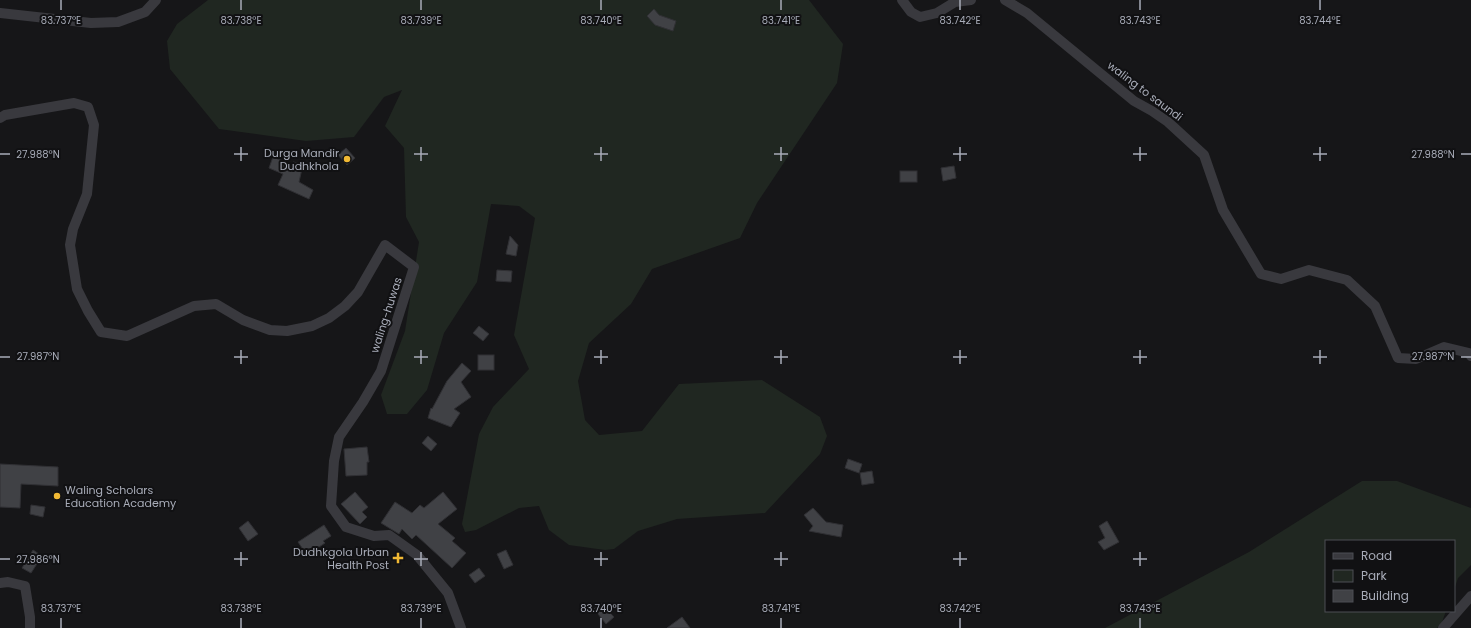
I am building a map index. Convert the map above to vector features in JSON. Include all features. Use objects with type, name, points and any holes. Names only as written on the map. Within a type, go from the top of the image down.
[{"type":"street","points":[[0,14],[91,24],[118,22],[144,12],[156,0]]},
{"type":"street","points":[[902,0],[911,12],[920,17],[936,13],[955,2],[971,0]]},
{"type":"street","name":"waling to saundi","points":[[1005,0],[1027,13],[1134,101],[1168,122],[1204,155],[1223,210],[1261,274],[1281,279],[1309,270],[1347,280],[1374,306],[1398,358],[1416,359],[1444,347],[1469,353],[1471,356]]},
{"type":"street","name":"waling-huwas","points":[[0,118],[5,115],[74,104],[88,107],[94,125],[88,187],[87,194],[73,229],[70,246],[77,289],[101,332],[127,336],[194,306],[216,304],[243,320],[270,330],[294,330],[312,326],[329,318],[345,306],[358,292],[385,245],[414,267],[381,371],[339,438],[334,461],[331,506],[346,527],[374,536],[389,535],[417,554],[448,593],[461,628]]},
{"type":"street","points":[[0,583],[8,582],[25,586],[30,617],[30,628]]},
{"type":"street","points":[[1443,628],[1471,596]]},
{"type":"green space","points":[[208,0],[809,0],[843,44],[837,83],[757,203],[740,238],[652,269],[631,304],[589,343],[578,381],[585,420],[599,435],[642,431],[679,384],[762,380],[820,417],[827,436],[820,454],[765,513],[677,519],[638,531],[614,549],[605,550],[569,545],[549,530],[539,506],[519,508],[476,530],[465,532],[462,524],[479,434],[493,407],[529,369],[514,335],[535,218],[519,206],[491,204],[477,282],[444,333],[427,390],[407,414],[387,414],[381,395],[405,331],[419,242],[406,217],[404,148],[385,126],[402,90],[384,97],[354,137],[306,141],[219,129],[170,69],[167,41],[177,24]]},
{"type":"green space","points":[[1362,481],[1397,481],[1471,508],[1471,565],[1458,578],[1455,587],[1455,540],[1325,540],[1325,612],[1446,612],[1441,625],[1437,628],[1105,628],[1249,552]]},
{"type":"building","points":[[654,9],[659,15],[676,21],[673,31],[655,25],[647,16]]},
{"type":"building","points":[[346,148],[355,158],[347,165],[338,155]]},
{"type":"building","points":[[273,157],[292,165],[293,162],[303,164],[299,182],[313,190],[309,199],[278,185],[283,174],[269,168]]},
{"type":"building","points":[[954,166],[956,178],[943,181],[941,168]]},
{"type":"building","points":[[900,171],[917,171],[917,182],[900,182]]},
{"type":"building","points":[[510,236],[518,245],[516,256],[506,254]]},
{"type":"building","points":[[497,270],[512,271],[511,282],[496,281]]},
{"type":"building","points":[[479,326],[489,334],[483,341],[473,333]]},
{"type":"building","points":[[478,355],[494,355],[494,370],[478,370]]},
{"type":"building","points":[[462,363],[471,371],[461,382],[471,397],[454,409],[460,413],[451,427],[428,418],[431,408],[432,409],[447,381]]},
{"type":"building","points":[[428,436],[437,444],[431,451],[422,443]]},
{"type":"building","points":[[367,447],[369,462],[367,462],[367,475],[346,476],[344,449]]},
{"type":"building","points":[[848,459],[862,464],[859,473],[845,468]]},
{"type":"building","points":[[0,464],[58,467],[58,486],[21,484],[20,508],[0,507]]},
{"type":"building","points":[[872,471],[874,483],[862,485],[860,473]]},
{"type":"building","points":[[355,492],[368,507],[362,512],[367,517],[360,524],[341,504]]},
{"type":"building","points":[[443,492],[457,509],[438,524],[455,538],[452,541],[466,553],[452,568],[416,535],[412,539],[402,529],[399,534],[381,523],[395,502],[412,513],[420,505],[424,508]]},
{"type":"building","points":[[31,505],[45,507],[43,517],[30,514]]},
{"type":"building","points":[[813,508],[826,522],[843,525],[841,537],[809,531],[813,526],[804,515]]},
{"type":"building","points":[[248,521],[258,534],[248,541],[239,528]]},
{"type":"building","points":[[1107,521],[1119,542],[1104,550],[1098,542],[1105,538],[1099,526]]},
{"type":"building","points":[[324,525],[331,536],[323,541],[325,543],[307,555],[298,542]]},
{"type":"building","points":[[33,550],[42,556],[31,573],[22,568]]},
{"type":"building","points":[[506,550],[513,565],[504,569],[497,554]]},
{"type":"building","points":[[479,568],[485,576],[475,583],[469,575]]},
{"type":"building","points":[[601,603],[614,617],[606,624],[594,609]]},
{"type":"building","points":[[682,617],[690,628],[667,628]]},
{"type":"place","name":"Durga Mandir Dudhkhola","points":[[347,159]]},
{"type":"place","name":"Waling Scholars Education Academy","points":[[57,496]]},
{"type":"place","name":"Dudhkgola Urban Health Post","points":[[398,558]]}]
